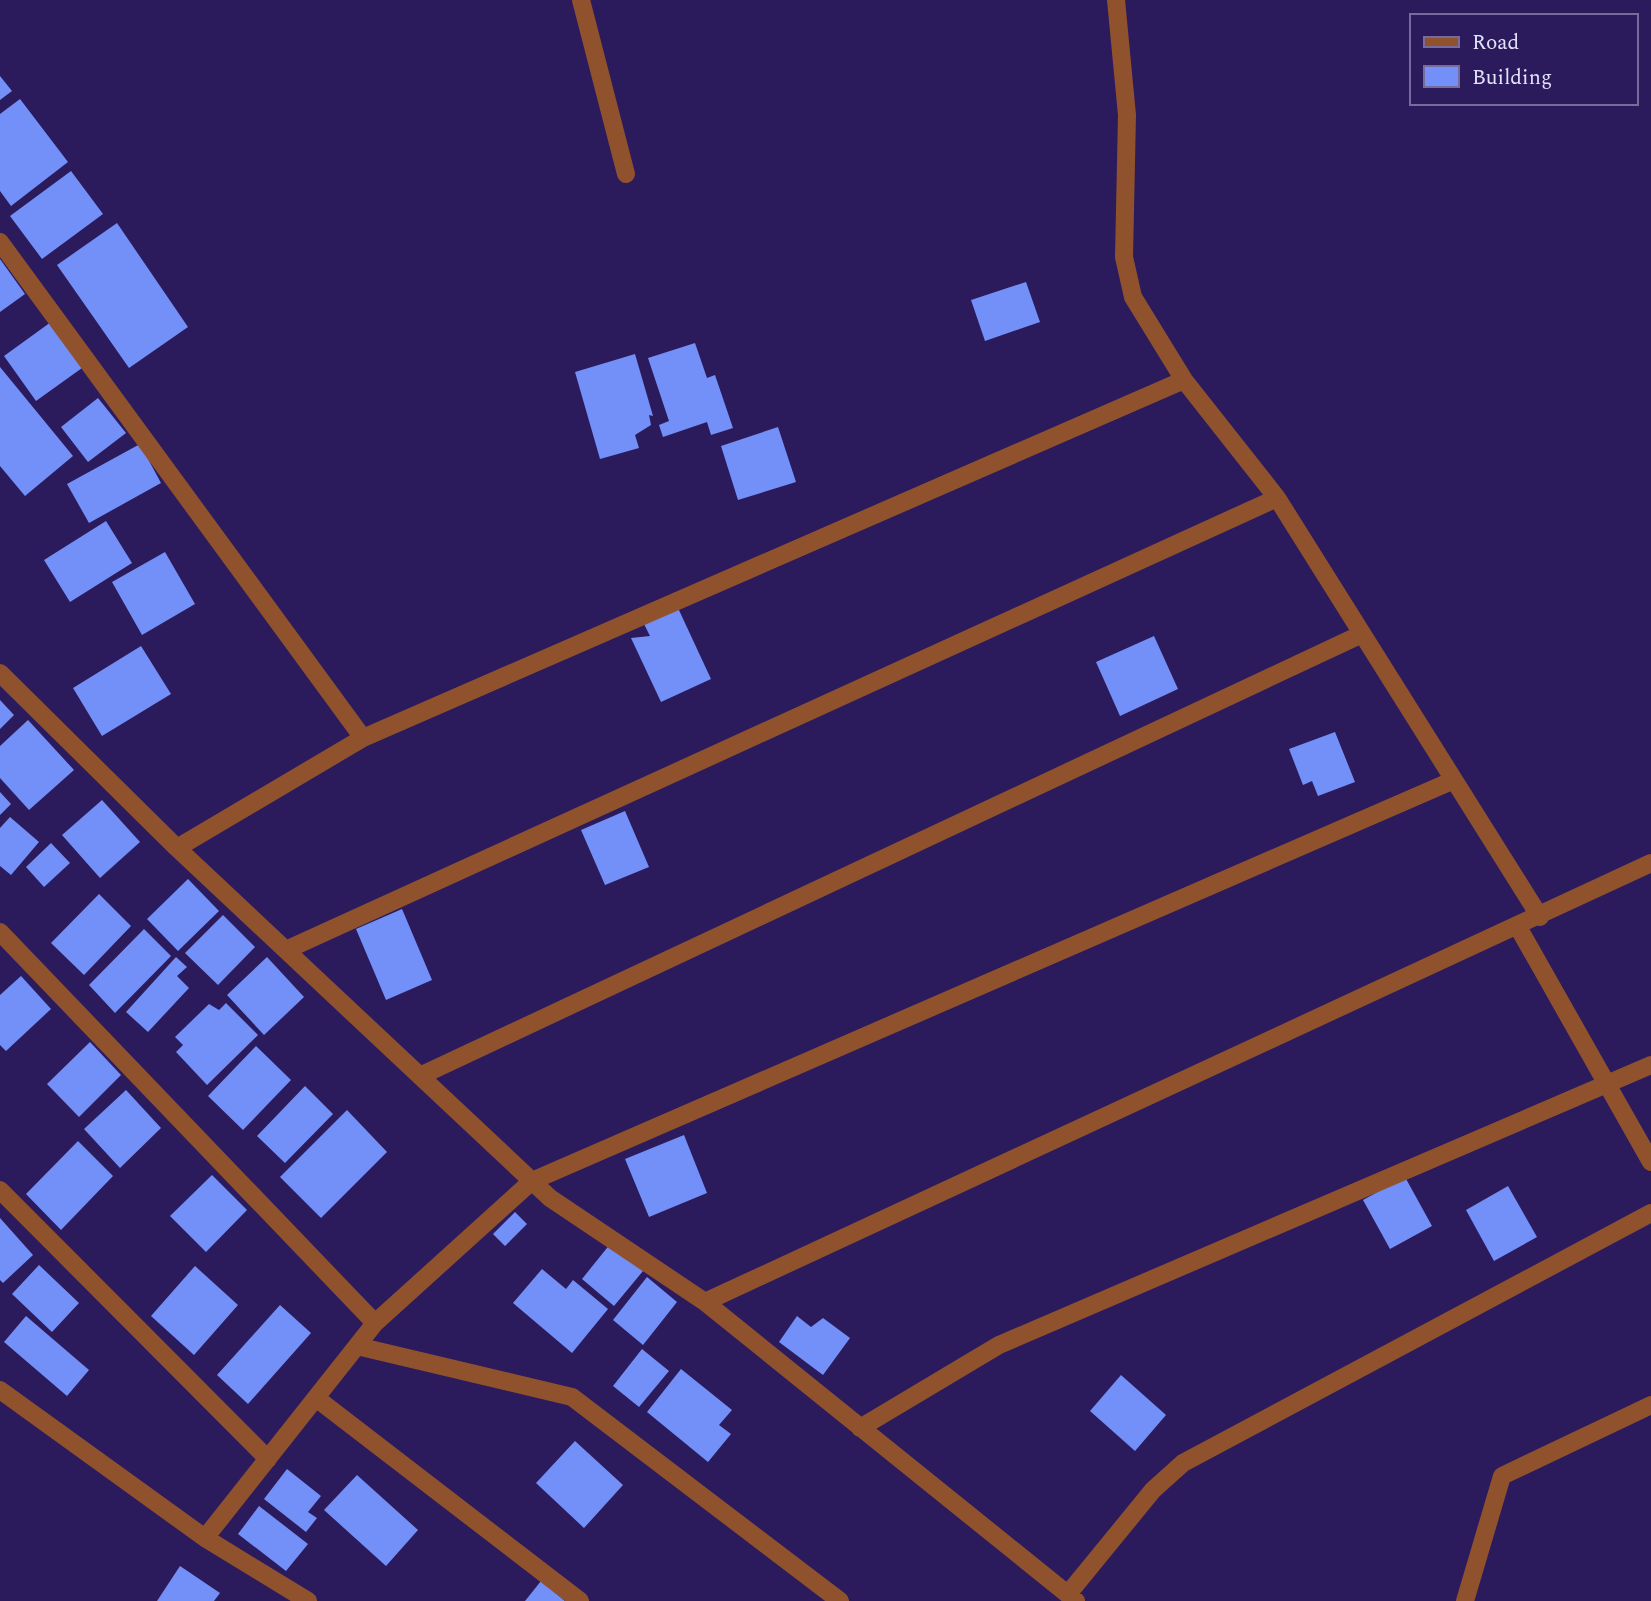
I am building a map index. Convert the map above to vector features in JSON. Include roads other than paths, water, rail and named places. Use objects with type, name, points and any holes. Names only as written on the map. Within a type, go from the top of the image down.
[{"type":"street","points":[[581,0],[626,174]]},
{"type":"street","points":[[1116,0],[1127,115],[1124,211],[1127,276],[1133,297],[1184,380],[1276,498],[1540,917]]},
{"type":"street","points":[[0,242],[363,738]]},
{"type":"street","points":[[177,848],[363,738],[1184,380]]},
{"type":"street","points":[[286,950],[1276,498]]},
{"type":"street","points":[[420,1076],[1362,634]]},
{"type":"street","points":[[0,673],[177,848],[550,1198],[705,1302],[1072,1598],[1153,1490],[1183,1463],[1651,1213]]},
{"type":"street","points":[[205,1538],[375,1323],[532,1181],[1454,780]]},
{"type":"street","points":[[705,1302],[1540,917],[1651,863]]},
{"type":"street","points":[[1518,927],[1651,1162]]},
{"type":"street","points":[[0,932],[375,1323]]},
{"type":"street","points":[[860,1428],[999,1345],[1651,1065]]},
{"type":"street","points":[[0,1190],[268,1459]]},
{"type":"street","points":[[357,1346],[572,1397],[840,1601]]},
{"type":"street","points":[[0,1390],[61,1437],[205,1538],[308,1601]]},
{"type":"street","points":[[316,1398],[580,1601]]},
{"type":"street","points":[[1465,1601],[1502,1476],[1651,1405]]}]
